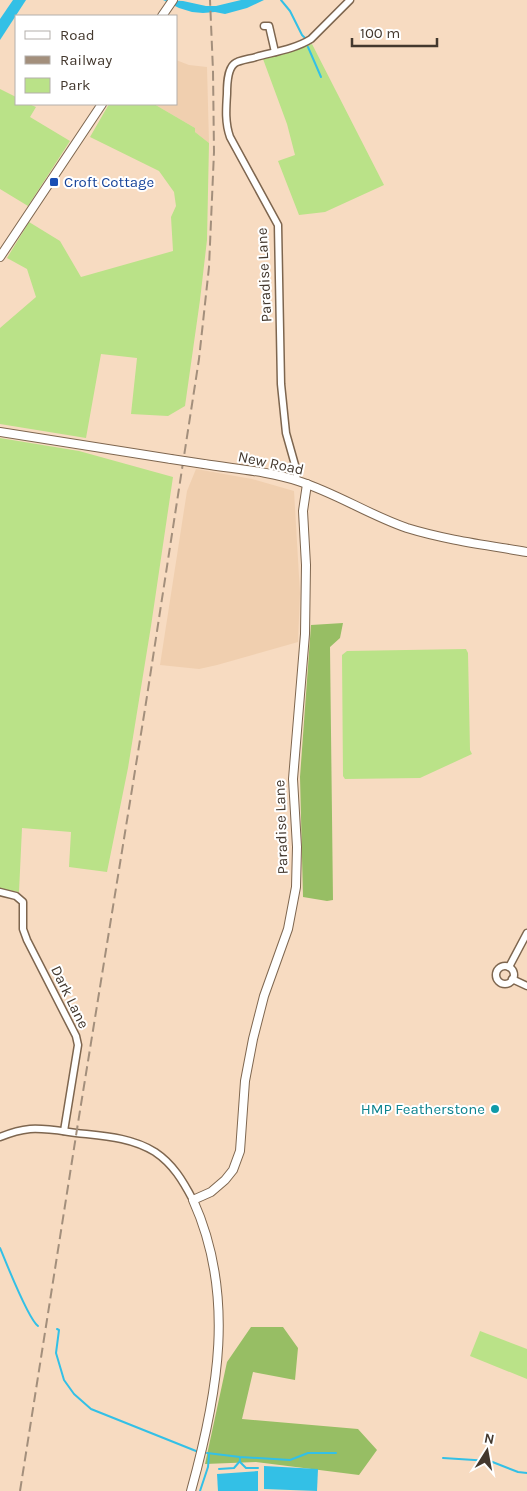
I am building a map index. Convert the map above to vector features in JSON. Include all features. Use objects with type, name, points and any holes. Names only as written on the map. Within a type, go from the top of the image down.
[{"type":"street","name":"Paradise Lane","points":[[296,480],[297,472],[286,433],[281,384],[278,225],[230,137],[227,128],[229,78],[233,64],[305,42],[315,36],[350,0]]},
{"type":"street","points":[[163,15],[170,4]]},
{"type":"street","points":[[264,26],[269,26],[275,52]]},
{"type":"street","points":[[0,257],[101,105]]},
{"type":"street","name":"New Road","points":[[0,432],[296,480],[328,492],[371,513],[413,530],[457,541],[527,552]]},
{"type":"street","name":"Paradise Lane","points":[[193,1200],[212,1192],[224,1180],[233,1170],[240,1151],[245,1081],[253,1039],[264,996],[288,929],[296,887],[297,847],[293,779],[305,617],[306,565],[303,512],[307,484]]},
{"type":"street","name":"Dark Lane","points":[[0,892],[16,896],[23,902],[23,929],[27,940],[76,1036],[78,1045],[64,1131]]},
{"type":"street","points":[[509,968],[527,933]]},
{"type":"street","points":[[504,966],[509,968],[513,974],[512,979],[504,984],[499,982],[496,972],[504,966]]},
{"type":"street","points":[[512,979],[527,986]]},
{"type":"street","points":[[0,1137],[9,1133],[30,1130],[64,1131],[133,1142],[155,1152],[168,1162],[179,1175],[193,1200],[203,1222],[215,1274],[219,1348],[211,1408],[191,1491]]},
{"type":"shaded area","points":[[178,61],[189,65],[207,67],[209,143],[195,132],[195,128],[156,105],[178,105]]},
{"type":"shaded area","points":[[196,469],[252,479],[294,491],[300,593],[298,642],[199,669],[160,665],[187,491]]},
{"type":"green space","points":[[312,44],[384,185],[325,212],[299,215],[278,161],[295,155],[287,124],[263,59]]},
{"type":"green space","points":[[0,89],[15,96],[15,105],[31,105],[36,107],[30,117],[70,141],[28,206],[0,189]]},
{"type":"green space","points":[[108,105],[156,105],[195,128],[195,132],[209,143],[207,240],[185,406],[168,416],[131,414],[137,358],[101,354],[86,438],[0,424],[0,328],[36,297],[27,269],[7,258],[29,222],[60,241],[81,277],[173,251],[171,217],[176,206],[174,192],[159,171],[90,137]]},
{"type":"green space","points":[[0,438],[79,451],[173,477],[128,768],[107,872],[69,867],[71,832],[22,828],[19,892],[0,889]]},
{"type":"green space","points":[[343,623],[340,638],[330,647],[333,900],[327,901],[303,897],[300,777],[311,625]]},
{"type":"green space","points":[[466,649],[468,653],[470,750],[472,754],[420,778],[345,779],[343,776],[342,655],[347,651]]},
{"type":"green space","points":[[251,1327],[283,1327],[298,1348],[295,1380],[253,1372],[242,1419],[358,1429],[377,1450],[359,1475],[256,1462],[205,1464],[227,1362]]},
{"type":"green space","points":[[480,1331],[527,1349],[527,1379],[470,1356]]},
{"type":"water","points":[[13,0],[26,0],[0,40],[0,19]]},
{"type":"water","points":[[163,0],[216,6],[241,0],[264,0],[247,8],[225,14],[192,12]]},
{"type":"water","points":[[264,1466],[318,1469],[317,1491],[264,1489]]},
{"type":"water","points":[[258,1471],[258,1491],[218,1491],[217,1474]]},
{"type":"waterway","points":[[281,0],[290,11],[305,38]]},
{"type":"waterway","points":[[308,47],[321,77]]},
{"type":"waterway","points":[[0,1248],[23,1302],[38,1326]]},
{"type":"waterway","points":[[57,1329],[59,1330],[56,1353],[64,1380],[74,1394],[91,1409],[196,1451]]},
{"type":"waterway","points":[[207,1453],[290,1460],[308,1453],[336,1453]]},
{"type":"waterway","points":[[200,1491],[208,1467],[209,1455]]},
{"type":"waterway","points":[[219,1469],[234,1468],[240,1461],[240,1458]]},
{"type":"waterway","points":[[443,1458],[490,1461],[518,1472],[527,1473]]},
{"type":"waterway","points":[[240,1462],[246,1468],[258,1468]]},
{"type":"railway","points":[[20,1491],[199,359],[209,267],[214,152],[210,0]]},
{"type":"place","name":"Croft Cottage","points":[[54,182]]},
{"type":"place","name":"HMP Featherstone","points":[[495,1109]]}]
